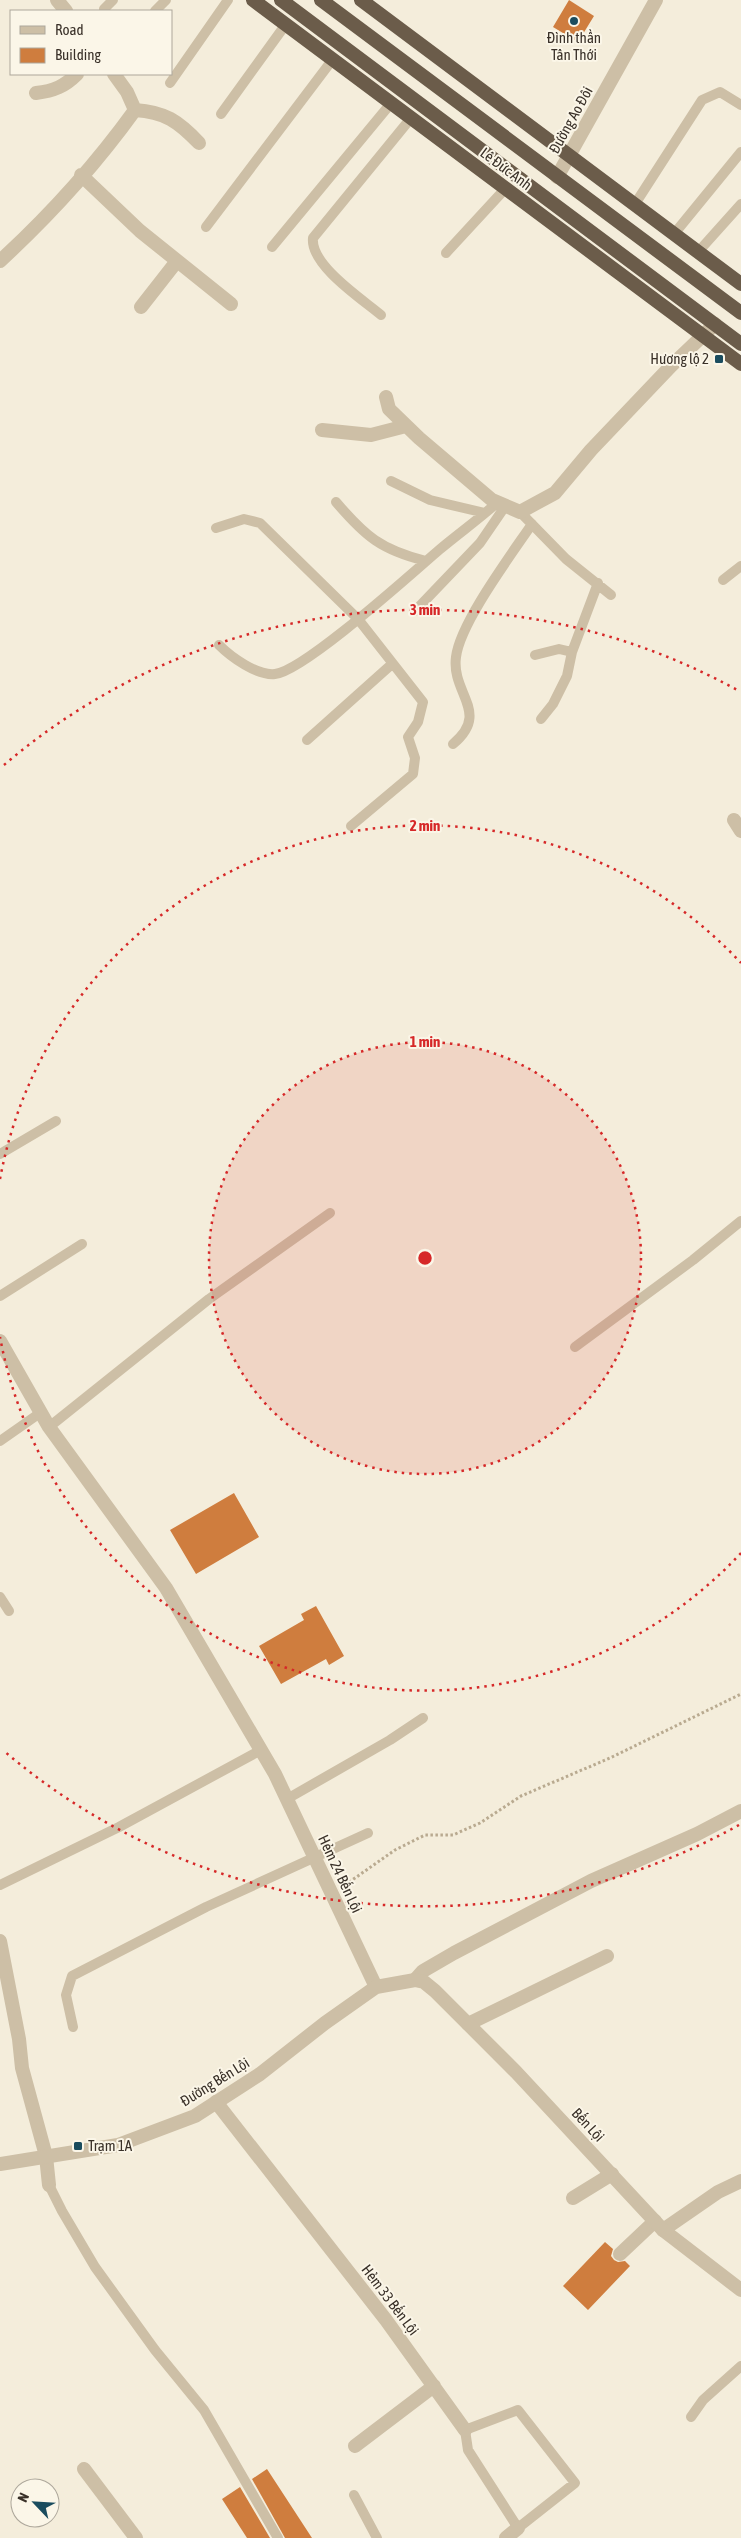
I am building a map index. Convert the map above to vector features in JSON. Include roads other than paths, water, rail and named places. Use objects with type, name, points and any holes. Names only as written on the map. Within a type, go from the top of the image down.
[{"type":"highway","name":"Lê Đức Anh","points":[[252,0],[392,102],[504,189],[741,364]]},
{"type":"highway","name":"Lê Đức Anh","points":[[281,0],[741,344]]},
{"type":"highway","name":"Lê Đức Anh","points":[[320,0],[741,313]]},
{"type":"highway","points":[[361,0],[741,284]]},
{"type":"street","name":"Đường Ao Đôi","points":[[557,177],[656,0]]},
{"type":"street","points":[[36,93],[50,92],[67,84],[76,75]]},
{"type":"street","points":[[115,75],[127,92],[135,110]]},
{"type":"street","points":[[135,110],[155,111],[180,123],[199,143]]},
{"type":"street","points":[[0,261],[31,233],[135,110]]},
{"type":"street","points":[[81,175],[140,230],[231,304]]},
{"type":"street","points":[[141,307],[177,261]]},
{"type":"street","points":[[386,397],[389,409],[406,426],[492,500],[520,512],[555,494],[591,450],[714,324]]},
{"type":"street","points":[[322,430],[371,435],[406,426]]},
{"type":"street","name":"Hẻm 24 Bến Lội","points":[[0,1341],[49,1427],[166,1588],[275,1774],[376,1987]]},
{"type":"street","points":[[415,1980],[423,1971],[454,1952],[574,1890],[697,1834],[741,1811]]},
{"type":"street","points":[[0,1941],[19,2038],[22,2068],[46,2156],[49,2185]]},
{"type":"street","points":[[468,2024],[607,1956]]},
{"type":"street","name":"Đường Bến Lội","points":[[4,2164],[118,2145],[195,2116],[260,2074],[325,2023],[376,1987],[415,1980]]},
{"type":"street","name":"Bến Lội","points":[[415,1980],[424,1982],[468,2024],[612,2174],[659,2226],[741,2290]]},
{"type":"street","name":"Hẻm 33 Bến Lội","points":[[216,2102],[325,2240],[434,2386],[464,2430]]},
{"type":"street","points":[[573,2198],[612,2174]]},
{"type":"street","points":[[620,2254],[659,2226],[741,2181]]},
{"type":"street","points":[[355,2446],[434,2386]]},
{"type":"street","points":[[84,2469],[136,2538]]},
{"type":"street","points":[[506,2538],[518,2528]]},
{"type":"lane","points":[[104,10],[113,0]]},
{"type":"lane","points":[[156,10],[166,0]]},
{"type":"lane","points":[[170,83],[228,0]]},
{"type":"lane","points":[[221,114],[286,24]]},
{"type":"lane","points":[[206,227],[333,59]]},
{"type":"lane","points":[[635,204],[702,100],[720,92],[741,106]]},
{"type":"lane","points":[[272,247],[392,102]]},
{"type":"lane","points":[[381,315],[343,284],[316,255],[312,246],[313,238],[411,118]]},
{"type":"lane","points":[[674,234],[741,152]]},
{"type":"lane","points":[[446,253],[504,189]]},
{"type":"lane","points":[[698,252],[741,204]]},
{"type":"lane","points":[[391,481],[430,500],[485,513]]},
{"type":"lane","points":[[336,502],[363,533],[402,555],[426,561]]},
{"type":"lane","points":[[219,645],[229,655],[249,667],[275,674],[294,667],[358,619],[485,513],[502,504]]},
{"type":"lane","points":[[415,611],[480,543],[502,504]]},
{"type":"lane","points":[[520,512],[566,559],[611,595]]},
{"type":"lane","points":[[216,528],[244,519],[260,522],[358,619],[423,702],[418,722],[408,737],[415,758],[413,774],[351,826]]},
{"type":"lane","points":[[453,744],[463,736],[471,719],[467,701],[456,676],[456,656],[465,628],[532,524]]},
{"type":"lane","points":[[723,580],[741,566]]},
{"type":"lane","points":[[541,719],[553,704],[567,676],[572,652],[598,584]]},
{"type":"lane","points":[[534,655],[559,648],[572,652]]},
{"type":"lane","points":[[307,740],[392,664]]},
{"type":"lane","points":[[0,1154],[56,1121]]},
{"type":"lane","points":[[49,1427],[209,1299],[330,1213]]},
{"type":"lane","points":[[575,1346],[693,1260],[741,1221]]},
{"type":"lane","points":[[0,1296],[82,1244]]},
{"type":"lane","points":[[0,1441],[40,1413]]},
{"type":"lane","points":[[0,1597],[9,1611]]},
{"type":"lane","points":[[287,1799],[390,1740],[424,1718]]},
{"type":"lane","points":[[0,1885],[118,1827],[261,1750]]},
{"type":"lane","points":[[73,2027],[66,1995],[72,1976],[206,1907],[368,1832]]},
{"type":"lane","points":[[49,2185],[95,2267],[154,2350],[204,2410],[278,2538]]},
{"type":"lane","points":[[691,2417],[703,2400],[741,2366]]},
{"type":"lane","points":[[464,2430],[518,2410],[576,2483],[518,2528]]},
{"type":"lane","name":"Hẻm 33 Bến Lội","points":[[464,2430],[468,2450],[518,2528]]},
{"type":"lane","points":[[354,2495],[377,2538]]},
{"type":"place","name":"Đình thần Tân Thới","points":[[574,21]]},
{"type":"place","name":"Hương lộ 2","points":[[719,359]]},
{"type":"place","name":"Trạm 1A","points":[[78,2146]]}]
